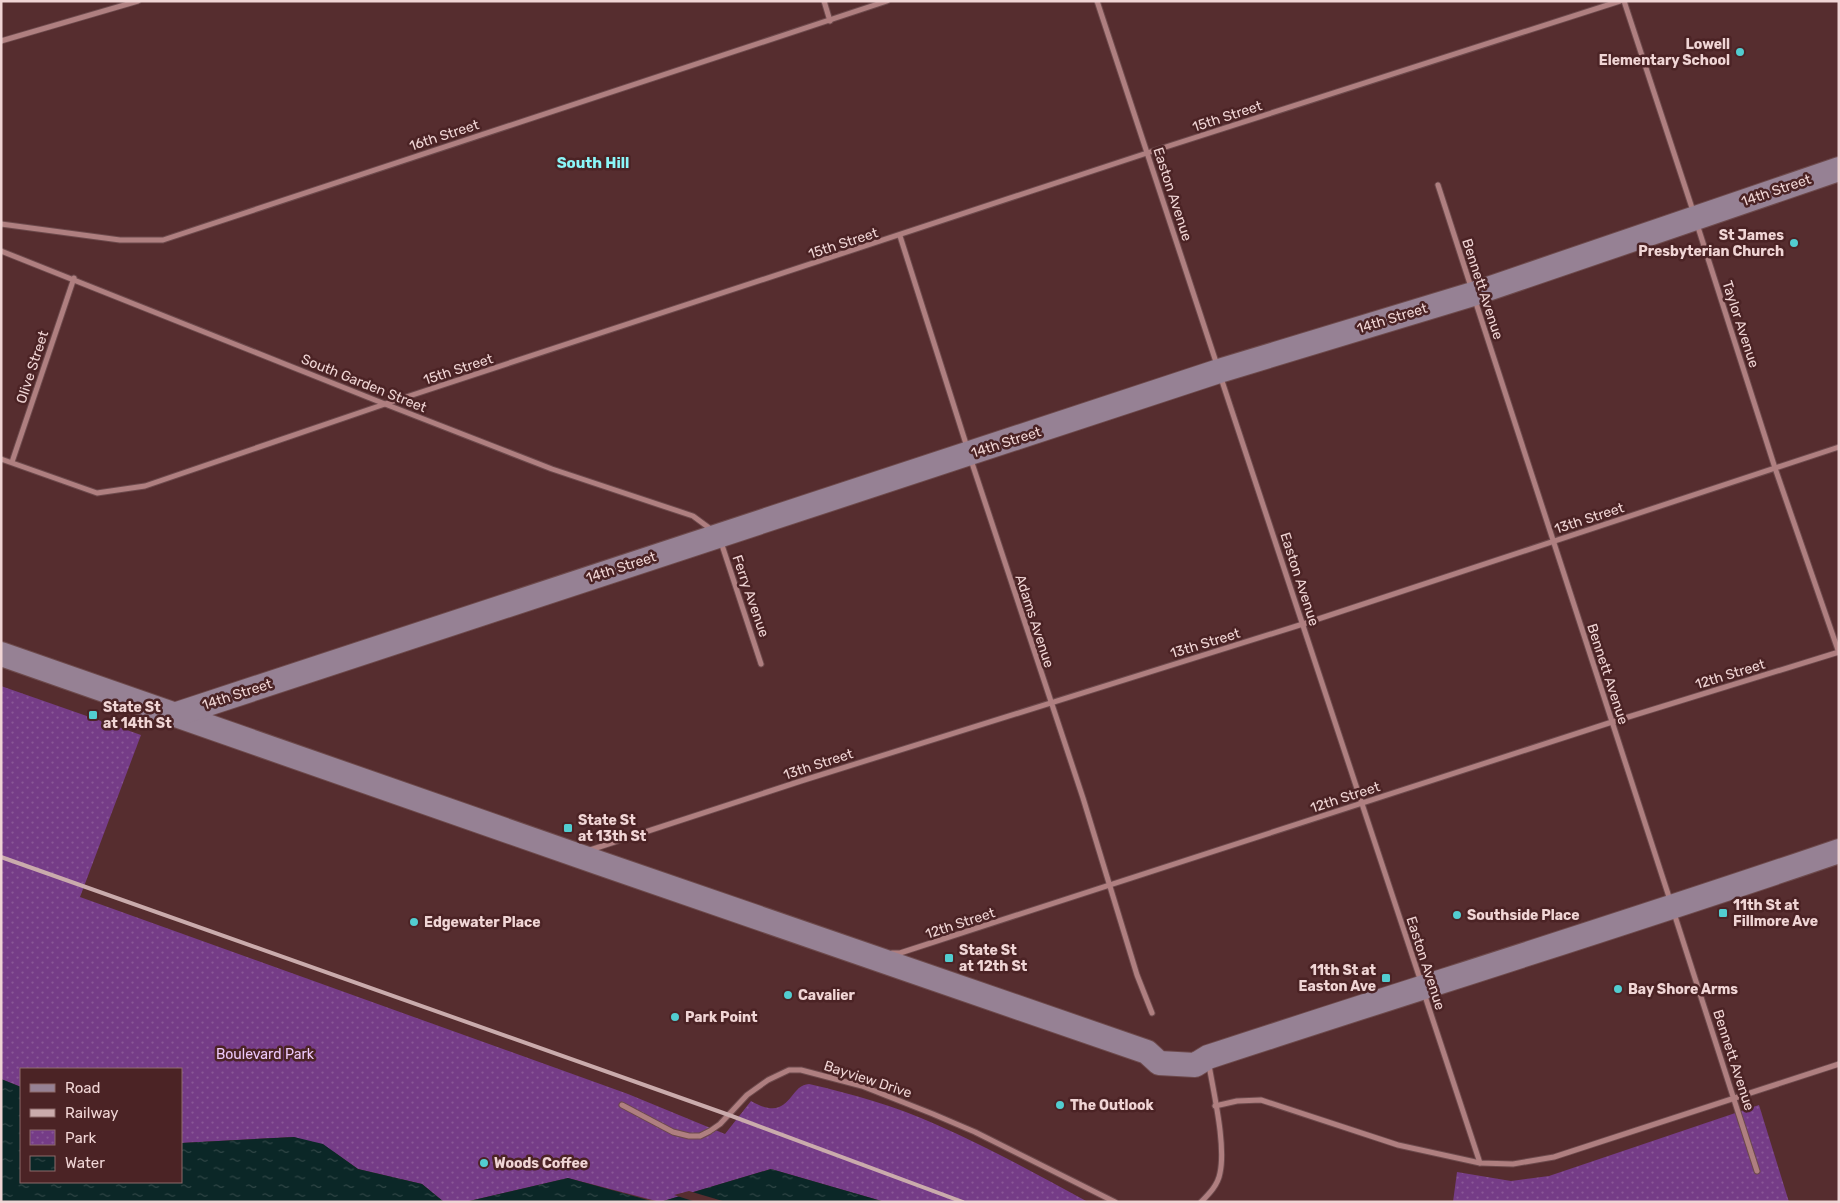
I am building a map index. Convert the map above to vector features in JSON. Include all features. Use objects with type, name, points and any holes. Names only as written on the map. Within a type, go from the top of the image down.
[{"type":"main road","name":"14th Street","points":[[174,715],[1219,371],[1473,294],[1839,169]]},
{"type":"main road","points":[[1,654],[575,855],[865,951],[1147,1052],[1159,1063],[1195,1064],[1208,1057],[1672,908],[1839,851]]},
{"type":"street","points":[[1,41],[138,1]]},
{"type":"street","points":[[824,1],[830,20]]},
{"type":"street","name":"16th Street","points":[[1,224],[120,240],[164,240],[887,1]]},
{"type":"street","name":"Easton Avenue","points":[[1097,1],[1480,1163]]},
{"type":"street","name":"15th Street","points":[[1,459],[97,493],[145,486],[385,404],[900,236],[1147,153],[1622,1]]},
{"type":"street","name":"Taylor Avenue","points":[[1622,1],[1695,218],[1775,468],[1839,652]]},
{"type":"street","name":"Bennett Avenue","points":[[1438,185],[1757,1171]]},
{"type":"street","name":"Adams Avenue","points":[[900,236],[1050,703],[1083,798],[1137,975],[1152,1013]]},
{"type":"street","name":"South Garden Street","points":[[1,251],[74,278],[385,404],[552,469],[692,516],[718,535]]},
{"type":"street","name":"Olive Street","points":[[12,462],[74,278]]},
{"type":"street","name":"13th Street","points":[[575,855],[810,778],[1303,624],[1839,447]]},
{"type":"street","name":"Ferry Avenue","points":[[718,535],[761,664]]},
{"type":"street","name":"12th Street","points":[[883,952],[900,953],[1612,722],[1839,652]]},
{"type":"street","points":[[1201,1202],[1213,1190],[1220,1175],[1222,1153],[1208,1057]]},
{"type":"street","points":[[1215,1106],[1236,1101],[1261,1100],[1398,1145],[1480,1163],[1514,1164],[1554,1157],[1839,1064]]},
{"type":"street","name":"Bayview Drive","points":[[622,1105],[673,1132],[689,1136],[700,1136],[720,1124],[747,1095],[768,1080],[789,1070],[801,1070],[862,1086],[976,1132],[1115,1202]]},
{"type":"green space","name":"Boulevard Park","points":[[1,686],[141,735],[80,897],[628,1094],[725,1134],[751,1101],[764,1107],[774,1108],[781,1106],[802,1086],[809,1084],[873,1101],[920,1118],[994,1152],[1088,1202],[885,1202],[771,1169],[660,1202],[568,1178],[465,1202],[444,1202],[422,1184],[358,1169],[334,1152],[294,1137],[182,1143],[182,1068],[20,1068],[20,1087],[1,1079]]},
{"type":"green space","points":[[1759,1105],[1789,1202],[1453,1202],[1457,1172],[1511,1181],[1549,1176]]},
{"type":"water","points":[[1,1079],[20,1087],[20,1183],[182,1183],[182,1143],[294,1137],[323,1144],[358,1169],[422,1184],[444,1202],[1,1202]]},
{"type":"water","points":[[771,1169],[885,1202],[660,1202]]},
{"type":"water","points":[[568,1178],[655,1202],[465,1202]]},
{"type":"pier","points":[[689,1191],[726,1202],[696,1202],[674,1195]]},
{"type":"railway","points":[[1,857],[729,1115],[963,1202]]},
{"type":"place","name":"Lowell Elementary School","points":[[1740,52]]},
{"type":"place","name":"St James Presbyterian Church","points":[[1794,243]]},
{"type":"place","name":"State St at 14th St","points":[[93,715]]},
{"type":"place","name":"State St at 13th St","points":[[568,828]]},
{"type":"place","name":"11th St at Fillmore Ave","points":[[1723,913]]},
{"type":"place","name":"Southside Place","points":[[1457,915]]},
{"type":"place","name":"Edgewater Place","points":[[414,922]]},
{"type":"place","name":"State St at 12th St","points":[[949,958]]},
{"type":"place","name":"11th St at Easton Ave","points":[[1386,978]]},
{"type":"place","name":"Bay Shore Arms","points":[[1618,989]]},
{"type":"place","name":"Cavalier","points":[[788,995]]},
{"type":"place","name":"Park Point","points":[[675,1017]]},
{"type":"place","name":"The Outlook","points":[[1060,1105]]},
{"type":"place","name":"Woods Coffee","points":[[484,1163]]},
{"type":"district","name":"South Hill","points":[[593,163]]}]
